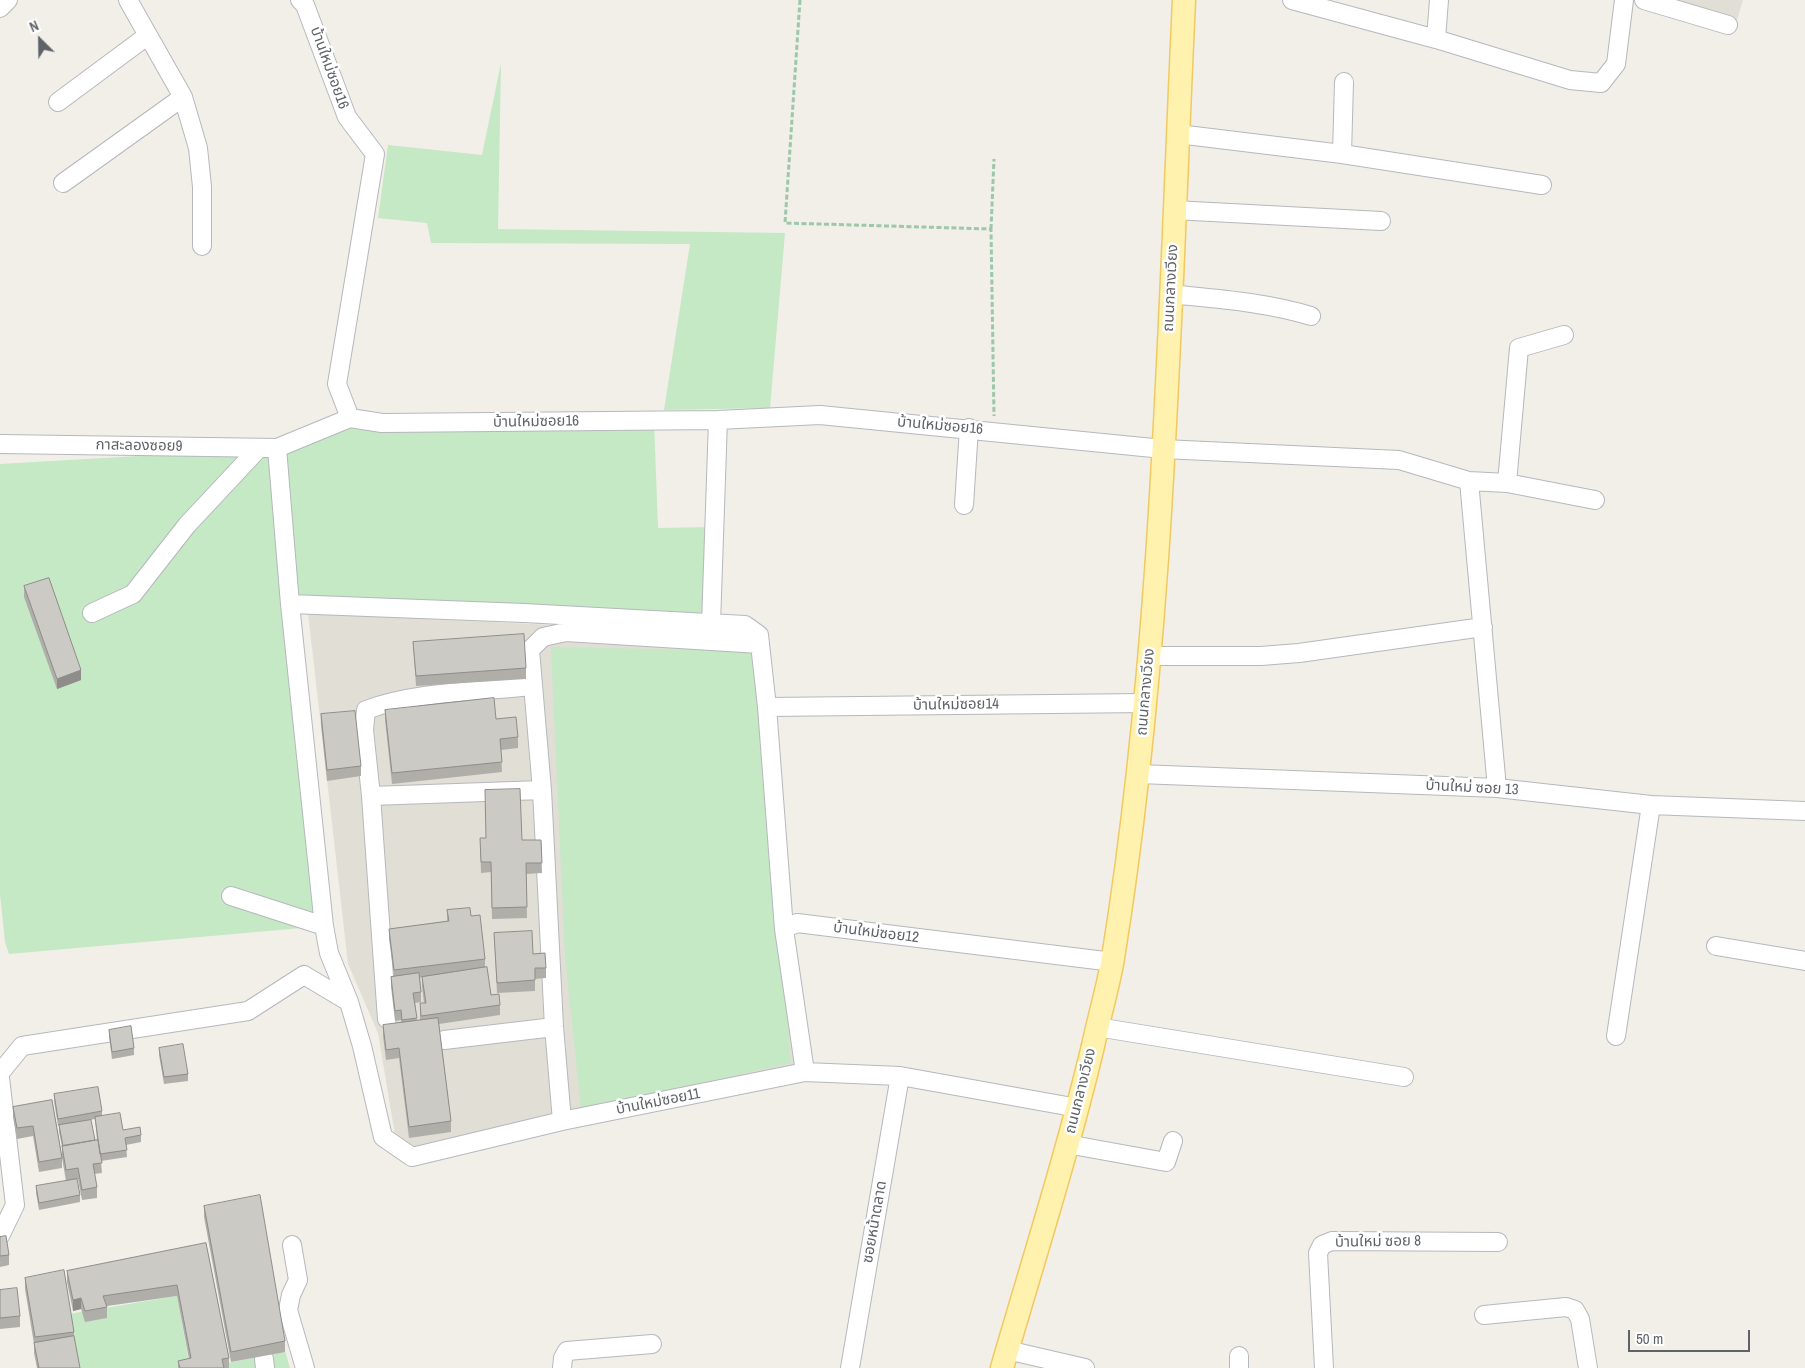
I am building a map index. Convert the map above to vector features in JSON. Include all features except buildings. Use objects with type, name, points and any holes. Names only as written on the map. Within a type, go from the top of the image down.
[{"type":"main road","name":"ถนนกลางเวียง","points":[[1005,1359],[1078,1108],[1112,962],[1139,774],[1146,703],[1163,448],[1184,0]]},
{"type":"street","points":[[0,8],[8,0]]},
{"type":"street","points":[[128,0],[183,97],[198,148],[202,187],[202,246]]},
{"type":"street","points":[[1292,0],[1436,39],[1570,80],[1601,83],[1616,64],[1624,0]]},
{"type":"street","points":[[1436,39],[1439,0]]},
{"type":"street","points":[[1644,0],[1728,25]]},
{"type":"street","name":"บ้านใหม่ซอย16","points":[[307,2],[347,117],[376,154],[337,384],[350,418],[382,423],[718,420],[820,415],[1163,448],[1399,460],[1469,481],[1507,483],[1596,500]]},
{"type":"street","points":[[58,102],[147,36]]},
{"type":"street","points":[[1342,154],[1344,82]]},
{"type":"street","points":[[63,183],[183,97]]},
{"type":"street","points":[[1178,134],[1342,154],[1542,185]]},
{"type":"street","points":[[1174,210],[1381,221]]},
{"type":"street","points":[[1170,294],[1258,303],[1311,316]]},
{"type":"street","points":[[1507,483],[1519,348],[1564,335]]},
{"type":"street","points":[[278,448],[350,418]]},
{"type":"street","points":[[711,624],[718,420]]},
{"type":"street","points":[[964,505],[969,428]]},
{"type":"street","name":"กาสะลองซอย9","points":[[0,444],[278,448]]},
{"type":"street","points":[[92,614],[133,594],[187,525],[259,448]]},
{"type":"street","name":"บ้านใหม่ซอย11","points":[[278,448],[290,604],[324,926],[329,953],[349,1002],[383,1137],[412,1156],[562,1121],[805,1072],[900,1076],[1078,1108]]},
{"type":"street","points":[[1469,481],[1497,788]]},
{"type":"street","points":[[290,604],[524,613],[745,625],[758,635],[766,707],[784,929],[805,1072]]},
{"type":"street","points":[[1149,656],[1261,656],[1298,653],[1483,627]]},
{"type":"street","points":[[562,1121],[554,1027],[542,790],[530,650],[543,637],[576,633],[760,644]]},
{"type":"street","points":[[387,1019],[371,796],[364,730],[366,710],[405,699],[532,686]]},
{"type":"street","name":"บ้านใหม่ซอย14","points":[[766,707],[1146,703]]},
{"type":"street","name":"บ้านใหม่ ซอย 13","points":[[1139,774],[1497,788],[1651,806],[1805,812]]},
{"type":"street","points":[[371,796],[542,790]]},
{"type":"street","points":[[1616,1036],[1651,806]]},
{"type":"street","points":[[231,896],[324,926]]},
{"type":"street","name":"บ้านใหม่ซอย12","points":[[784,929],[797,923],[1112,962]]},
{"type":"street","points":[[1716,946],[1805,961]]},
{"type":"street","points":[[0,1073],[22,1046],[248,1011],[304,975],[349,1002]]},
{"type":"street","points":[[444,1040],[554,1027]]},
{"type":"street","points":[[1097,1027],[1404,1077]]},
{"type":"street","name":"ซอยหน้าตลาด","points":[[850,1368],[900,1076]]},
{"type":"street","points":[[0,1078],[15,1205],[0,1236]]},
{"type":"street","points":[[1067,1144],[1166,1162],[1172,1141]]},
{"type":"street","name":"บ้านใหม่ ซอย 8","points":[[1324,1368],[1318,1254],[1322,1245],[1332,1241],[1498,1242]]},
{"type":"street","points":[[292,1245],[298,1280],[291,1295],[288,1310],[305,1368]]},
{"type":"street","points":[[1484,1315],[1566,1306],[1575,1310],[1580,1318],[1588,1368]]},
{"type":"street","points":[[562,1368],[562,1358],[567,1351],[652,1344]]},
{"type":"street","points":[[1005,1359],[1085,1368]]},
{"type":"path","points":[[800,0],[785,223],[991,229]]},
{"type":"path","points":[[994,159],[991,229],[994,431]]},
{"type":"shaded area","points":[[1679,0],[1743,0],[1736,23]]},
{"type":"shaded area","points":[[308,613],[759,635],[805,1072],[412,1157],[395,1135],[378,1033],[348,964]]},
{"type":"green space","points":[[501,63],[498,229],[785,233],[770,408],[664,410],[690,244],[431,243],[427,223],[378,218],[388,145],[482,155]]},
{"type":"green space","points":[[350,418],[654,421],[658,528],[714,527],[711,624],[293,604],[324,926],[9,954],[5,942],[0,894],[0,464],[277,448]]},
{"type":"green space","points":[[551,647],[754,651],[791,1063],[581,1109],[565,956]]},
{"type":"green space","points":[[177,1296],[190,1368],[78,1368],[69,1314]]},
{"type":"green space","points":[[285,1351],[290,1368],[229,1368],[228,1363]]}]
